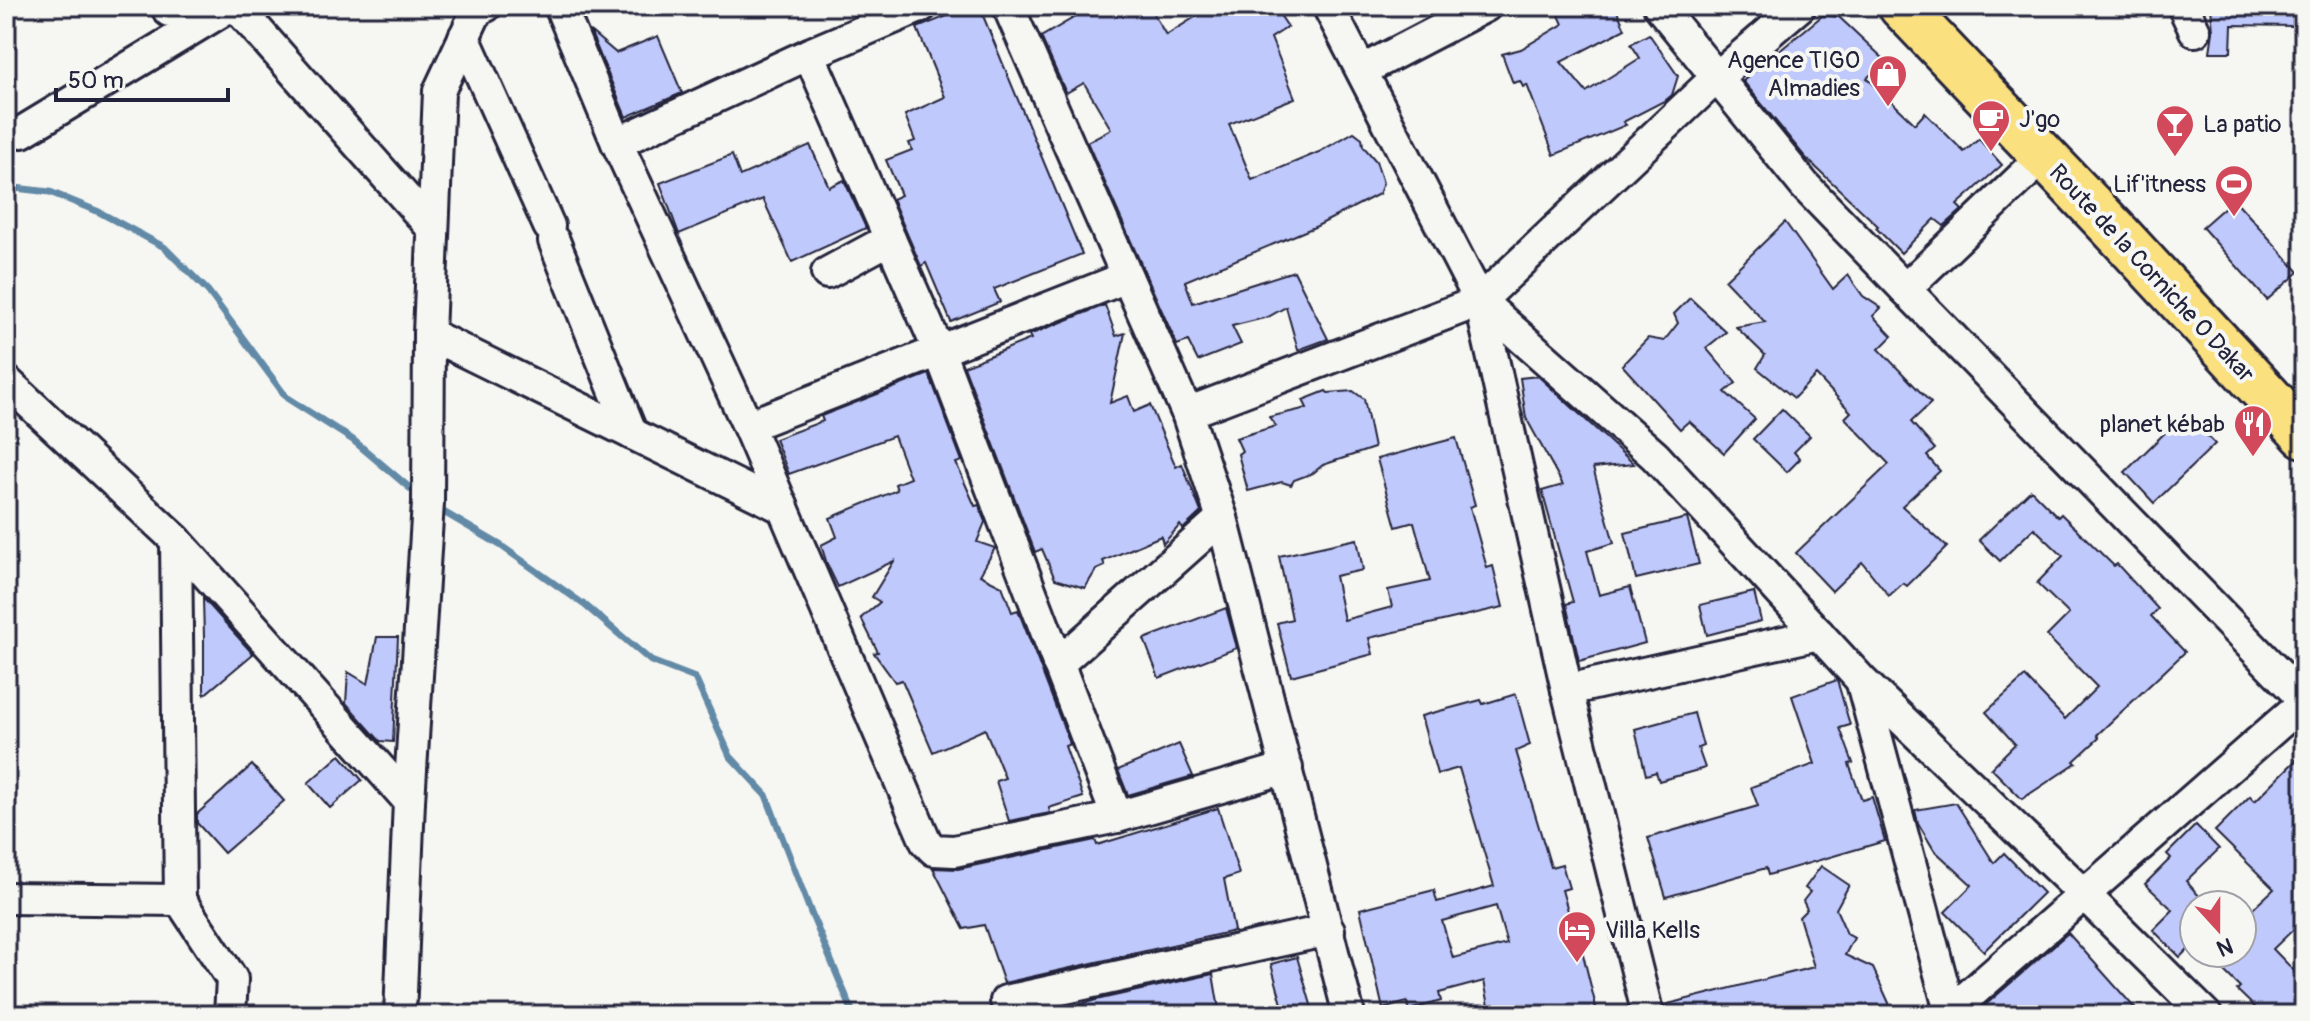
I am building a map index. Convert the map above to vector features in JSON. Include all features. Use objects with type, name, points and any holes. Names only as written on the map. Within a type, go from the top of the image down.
[{"type":"highway","name":"Route de la Corniche O Dakar","points":[[1901,6],[2304,435]]},
{"type":"highway","name":"Route de la Corniche O Dakar","points":[[1935,6],[2304,391]]},
{"type":"street","points":[[22,132],[230,6]]},
{"type":"street","points":[[236,6],[433,229]]},
{"type":"street","points":[[400,1015],[409,801],[428,503],[429,334],[439,91],[477,10],[486,6]]},
{"type":"street","points":[[560,6],[617,143],[748,426],[926,842],[934,850],[954,851],[1117,817],[1287,768]]},
{"type":"street","points":[[617,143],[809,54],[922,6]]},
{"type":"street","points":[[1008,6],[1187,413],[1222,518],[1349,1015]]},
{"type":"street","points":[[1328,6],[1480,301],[1567,690],[1648,1015]]},
{"type":"street","points":[[1363,70],[1486,6]]},
{"type":"street","points":[[1659,6],[1805,186],[2304,701],[1950,1014],[1862,681]]},
{"type":"street","points":[[1187,413],[1480,301],[1717,77],[1800,6]]},
{"type":"street","points":[[464,37],[551,234],[632,434]]},
{"type":"street","points":[[809,54],[939,351],[1117,817]]},
{"type":"street","points":[[1905,289],[2044,156]]},
{"type":"street","points":[[827,273],[890,239]]},
{"type":"street","points":[[748,426],[1127,277]]},
{"type":"street","points":[[1480,301],[1655,456],[1862,681],[2206,1015]]},
{"type":"street","points":[[429,334],[783,508]]},
{"type":"street","points":[[6,381],[176,540],[409,801]]},
{"type":"street","points":[[1058,664],[1222,518]]},
{"type":"street","points":[[176,540],[180,900],[232,979],[230,1015]]},
{"type":"street","points":[[1567,690],[1819,634]]},
{"type":"street","points":[[6,898],[180,900]]},
{"type":"street","points":[[1006,1001],[1329,930]]},
{"type":"building","points":[[979,6],[1082,254],[994,289],[1000,302],[951,322],[926,263],[921,266],[892,199],[901,195],[886,160],[912,150],[909,143],[915,141],[905,115],[945,97],[917,28]]},
{"type":"building","points":[[1094,6],[1149,6],[1166,35],[1213,6],[1274,6],[1288,27],[1271,38],[1295,98],[1229,124],[1252,180],[1319,152],[1354,132],[1362,138],[1363,146],[1376,161],[1383,183],[1379,194],[1317,226],[1185,281],[1193,303],[1294,271],[1328,339],[1298,350],[1286,307],[1268,317],[1232,326],[1241,344],[1198,361],[1188,341],[1177,345],[1087,142],[1111,129],[1084,83],[1066,93],[1041,37]]},
{"type":"building","points":[[1569,6],[1615,6],[1625,29],[1561,62],[1586,92],[1640,58],[1631,44],[1649,34],[1678,76],[1672,95],[1666,100],[1623,122],[1626,125],[1554,155],[1527,85],[1523,87],[1520,81],[1513,83],[1502,54],[1521,49],[1563,24],[1557,11]]},
{"type":"building","points":[[2211,6],[2294,6],[2293,26],[2232,25],[2231,52],[2210,52],[2213,32]]},
{"type":"building","points":[[1823,15],[1839,17],[1886,61],[1867,78],[1915,124],[1925,113],[1964,152],[1979,139],[2002,165],[1957,205],[1962,210],[1944,226],[1935,219],[1901,253],[1876,228],[1878,226],[1805,157],[1743,81]]},
{"type":"building","points":[[590,31],[616,53],[658,36],[682,93],[626,117]]},
{"type":"building","points":[[810,145],[829,187],[844,180],[866,228],[792,262],[763,199],[679,234],[660,183],[732,155],[740,176]]},
{"type":"building","points":[[2234,199],[2299,272],[2267,300],[2202,227]]},
{"type":"building","points":[[1785,222],[1833,289],[1848,275],[1863,296],[1881,308],[1873,316],[1892,336],[1879,349],[1931,403],[1911,422],[1935,449],[1927,456],[1940,471],[1902,506],[1947,547],[1907,586],[1903,583],[1889,596],[1862,562],[1832,591],[1796,553],[1889,464],[1845,418],[1851,412],[1816,375],[1794,398],[1757,368],[1765,355],[1736,327],[1765,322],[1725,280]]},
{"type":"building","points":[[1690,298],[1726,332],[1706,348],[1736,383],[1725,392],[1755,419],[1724,453],[1689,421],[1680,429],[1622,365],[1648,338],[1664,341],[1678,323],[1674,314]]},
{"type":"building","points":[[1105,305],[1116,336],[1125,333],[1110,403],[1128,396],[1134,412],[1150,405],[1176,467],[1182,464],[1201,512],[1183,529],[1180,525],[1163,544],[1161,536],[1103,561],[1105,566],[1096,570],[1085,588],[1055,579],[1042,549],[1035,552],[964,366],[1031,339],[1029,335]]},
{"type":"building","points":[[929,374],[962,461],[956,463],[985,522],[977,542],[995,548],[980,575],[1002,586],[1012,612],[1018,610],[1070,744],[1065,746],[1083,797],[1049,808],[1050,813],[1009,821],[996,781],[1005,778],[985,729],[933,752],[902,680],[895,682],[874,653],[878,652],[861,618],[880,602],[872,597],[894,561],[838,587],[827,564],[821,545],[837,537],[830,518],[897,490],[895,484],[910,478],[894,436],[789,474],[775,439],[823,421],[821,416]]},
{"type":"building","points":[[1538,376],[1634,464],[1593,468],[1614,543],[1587,551],[1599,595],[1630,587],[1645,643],[1579,661],[1566,604],[1573,602],[1542,491],[1563,485],[1526,418],[1520,378]]},
{"type":"building","points":[[1326,391],[1353,391],[1364,399],[1374,448],[1323,465],[1313,473],[1294,480],[1291,485],[1282,482],[1248,491],[1238,454],[1242,451],[1236,438],[1276,426],[1269,417],[1307,408],[1303,400]]},
{"type":"building","points":[[1782,409],[1810,436],[1794,452],[1800,459],[1787,472],[1753,439]]},
{"type":"building","points":[[2185,413],[2215,444],[2154,503],[2125,472]]},
{"type":"building","points":[[1456,438],[1475,505],[1470,507],[1487,568],[1493,566],[1503,607],[1369,638],[1373,654],[1291,676],[1277,623],[1292,619],[1279,556],[1357,539],[1363,570],[1335,576],[1344,620],[1392,607],[1388,590],[1430,581],[1414,522],[1396,527],[1377,459]]},
{"type":"building","points":[[2031,490],[2058,517],[2061,514],[2114,566],[2117,564],[2158,609],[2151,616],[2185,652],[2097,735],[2099,738],[2074,761],[2076,763],[2022,799],[1991,768],[2015,744],[1986,712],[2025,677],[2065,719],[2097,687],[2047,636],[2069,614],[2037,583],[2063,556],[2034,528],[2000,561],[1979,540]]},
{"type":"building","points":[[1687,518],[1699,564],[1636,579],[1625,533]]},
{"type":"building","points":[[1754,592],[1761,621],[1707,635],[1700,605]]},
{"type":"building","points":[[203,598],[253,654],[204,695],[204,637]]},
{"type":"building","points":[[1226,608],[1237,648],[1159,678],[1144,639]]},
{"type":"building","points":[[377,637],[398,637],[393,742],[380,741],[346,703],[348,672],[368,684]]},
{"type":"building","points":[[1837,680],[1850,725],[1840,728],[1853,763],[1849,764],[1862,800],[1872,797],[1885,841],[1768,875],[1766,868],[1666,897],[1648,838],[1758,806],[1751,787],[1815,764],[1792,696]]},
{"type":"building","points":[[1516,694],[1530,745],[1516,751],[1551,867],[1562,864],[1569,888],[1562,890],[1575,935],[1578,934],[1598,1015],[1491,1015],[1484,981],[1439,993],[1441,1001],[1409,1010],[1407,1002],[1383,1009],[1360,909],[1434,890],[1437,902],[1494,886],[1459,768],[1437,774],[1421,716],[1481,700],[1483,704]],"holes":[[[1496,906],[1507,944],[1453,958],[1442,921]]]},
{"type":"building","points":[[1694,713],[1703,746],[1698,748],[1705,768],[1659,781],[1656,772],[1646,775],[1635,729]]},
{"type":"building","points":[[1179,744],[1193,776],[1128,795],[1118,770]]},
{"type":"building","points":[[2304,752],[2304,919],[2273,949],[2304,981],[2304,1015],[2263,1015],[2237,990],[2240,987],[2222,969],[2258,969],[2258,904],[2274,889],[2215,831],[2250,796],[2255,801]]},
{"type":"building","points":[[340,755],[362,780],[330,808],[308,783]]},
{"type":"building","points":[[252,765],[284,801],[224,853],[197,823],[197,814]]},
{"type":"building","points":[[1956,803],[1994,863],[2004,853],[2043,893],[1984,951],[1945,912],[1972,885],[1934,850],[1918,823],[1915,810]]},
{"type":"building","points":[[1218,808],[1239,874],[1224,879],[1234,931],[1004,983],[984,925],[964,929],[933,868],[958,869],[1095,840],[1097,845]]},
{"type":"building","points":[[2196,825],[2219,849],[2186,881],[2193,889],[2178,889],[2178,955],[2153,930],[2173,910],[2145,884],[2171,858],[2167,854]]},
{"type":"building","points":[[1821,866],[1849,885],[1836,909],[1847,934],[1854,938],[1845,955],[1873,968],[1889,1003],[1887,1015],[1666,1015],[1664,1005],[1814,967],[1799,917],[1807,909],[1803,901],[1810,892],[1805,888]]},
{"type":"building","points":[[2068,933],[2141,1015],[1974,1015]]},
{"type":"building","points":[[1297,957],[1314,1015],[1285,1015],[1271,964]]},
{"type":"building","points":[[1213,974],[1220,1015],[1062,1015],[1061,1010],[1096,1000]]},
{"type":"waterway","points":[[6,187],[50,192],[99,212],[164,247],[208,291],[287,398],[353,440],[418,495]]},
{"type":"waterway","points":[[435,507],[500,545],[586,606],[651,661],[695,678],[730,756],[766,795],[854,1015]]},
{"type":"place","name":"Agence TIGO Almadies","points":[[1888,108]]},
{"type":"place","name":"J'go","points":[[1991,153]]},
{"type":"place","name":"La patio","points":[[2175,158]]},
{"type":"place","name":"Lif'itness","points":[[2234,218]]},
{"type":"place","name":"planet kébab","points":[[2253,458]]},
{"type":"place","name":"Villa Kells","points":[[1577,964]]}]
